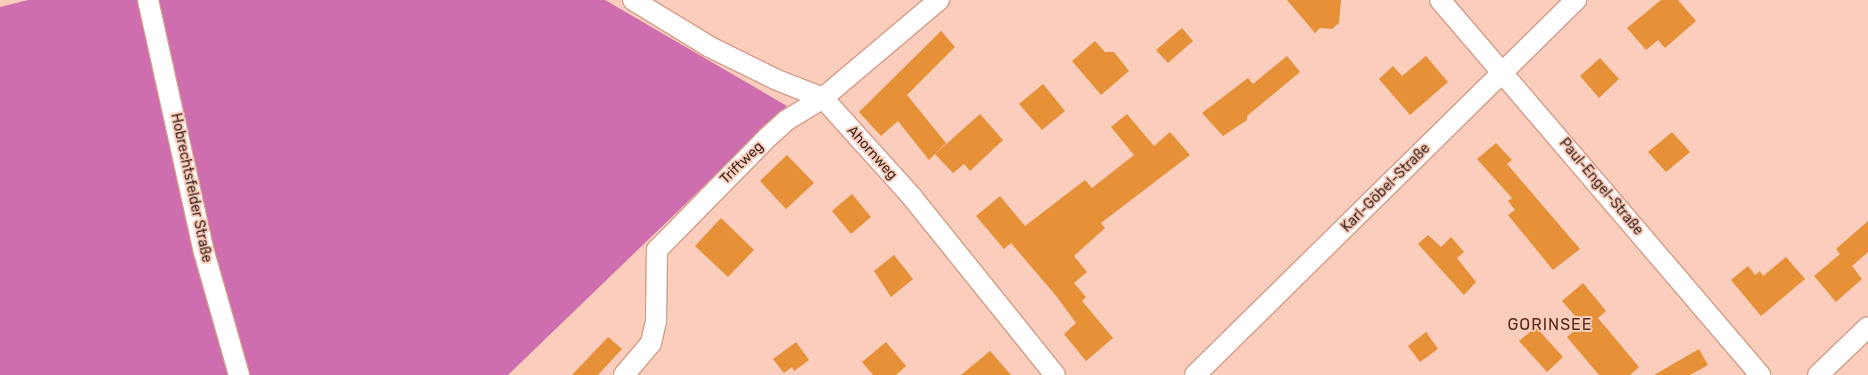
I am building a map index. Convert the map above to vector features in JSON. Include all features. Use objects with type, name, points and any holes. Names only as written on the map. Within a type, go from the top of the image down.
[{"type":"street","name":"Hobrechtsfelder Straße","points":[[148,0],[204,252],[239,375]]},
{"type":"street","name":"Ahornweg","points":[[633,0],[710,47],[777,80],[823,98],[912,197],[1055,375]]},
{"type":"street","name":"Triftweg","points":[[624,375],[650,342],[656,321],[657,250],[768,137],[823,98],[939,0]]},
{"type":"street","name":"Paul-Engel-Straße","points":[[1440,0],[1760,375]]},
{"type":"street","name":"Karl-Göbel-Straße","points":[[1195,375],[1576,0]]},
{"type":"street","points":[[1818,375],[1868,327]]},
{"type":"shaded area","points":[[28,0],[605,0],[787,106],[508,375],[0,375],[0,7]]},
{"type":"building","points":[[1287,0],[1341,0],[1339,23],[1332,29],[1320,28],[1315,33]]},
{"type":"building","points":[[1661,0],[1678,0],[1696,21],[1665,48],[1658,40],[1646,50],[1627,28]]},
{"type":"building","points":[[1182,28],[1193,41],[1168,63],[1156,50]]},
{"type":"building","points":[[941,31],[955,47],[907,95],[946,143],[929,160],[898,121],[881,136],[859,112]]},
{"type":"building","points":[[1095,41],[1105,52],[1114,52],[1129,71],[1101,95],[1072,61]]},
{"type":"building","points":[[1287,56],[1300,72],[1247,116],[1247,120],[1223,136],[1202,113],[1248,78],[1253,84]]},
{"type":"building","points":[[1426,56],[1448,82],[1410,115],[1379,79],[1393,66],[1402,76]]},
{"type":"building","points":[[1600,58],[1619,79],[1599,98],[1580,76]]},
{"type":"building","points":[[1043,84],[1065,111],[1042,130],[1019,104]]},
{"type":"building","points":[[980,114],[1003,140],[970,171],[964,164],[953,173],[935,154]]},
{"type":"building","points":[[1127,114],[1154,146],[1170,132],[1190,155],[1101,223],[1105,228],[1074,256],[1087,272],[1074,283],[1086,297],[1082,301],[1113,338],[1086,361],[1064,334],[1076,323],[1057,297],[1011,243],[1004,249],[976,216],[1000,196],[1025,226],[1085,180],[1092,188],[1134,155],[1111,127]]},
{"type":"building","points":[[1672,132],[1690,152],[1666,172],[1648,152]]},
{"type":"building","points":[[1496,143],[1512,160],[1507,164],[1580,249],[1553,270],[1508,215],[1515,210],[1508,201],[1512,198],[1477,159]]},
{"type":"building","points":[[787,155],[814,183],[786,209],[760,181]]},
{"type":"building","points":[[852,194],[871,217],[851,234],[832,211]]},
{"type":"building","points":[[721,218],[754,250],[728,277],[695,246]]},
{"type":"building","points":[[1868,221],[1868,252],[1852,266],[1862,279],[1836,302],[1814,276],[1840,254],[1836,249]]},
{"type":"building","points":[[1428,235],[1441,247],[1451,237],[1464,252],[1457,258],[1476,282],[1464,295],[1418,244]]},
{"type":"building","points":[[894,255],[913,279],[891,297],[874,271]]},
{"type":"building","points":[[1786,257],[1805,279],[1761,316],[1731,280],[1748,266],[1755,275],[1760,271],[1763,276]]},
{"type":"building","points":[[1583,283],[1606,311],[1598,318],[1639,367],[1630,375],[1599,375],[1567,337],[1582,324],[1562,301]]},
{"type":"building","points":[[1536,327],[1563,357],[1547,372],[1519,341]]},
{"type":"building","points":[[1426,332],[1438,349],[1420,362],[1408,346]]},
{"type":"building","points":[[608,337],[622,349],[598,375],[572,375]]},
{"type":"building","points":[[796,342],[809,360],[794,371],[792,367],[784,373],[773,359]]},
{"type":"building","points":[[886,342],[906,366],[896,375],[873,375],[862,362]]},
{"type":"building","points":[[1699,349],[1708,365],[1690,375],[1654,375]]},
{"type":"building","points":[[990,351],[1011,375],[961,375]]},
{"type":"district","name":"GORINSEE","points":[[1550,325]]}]
